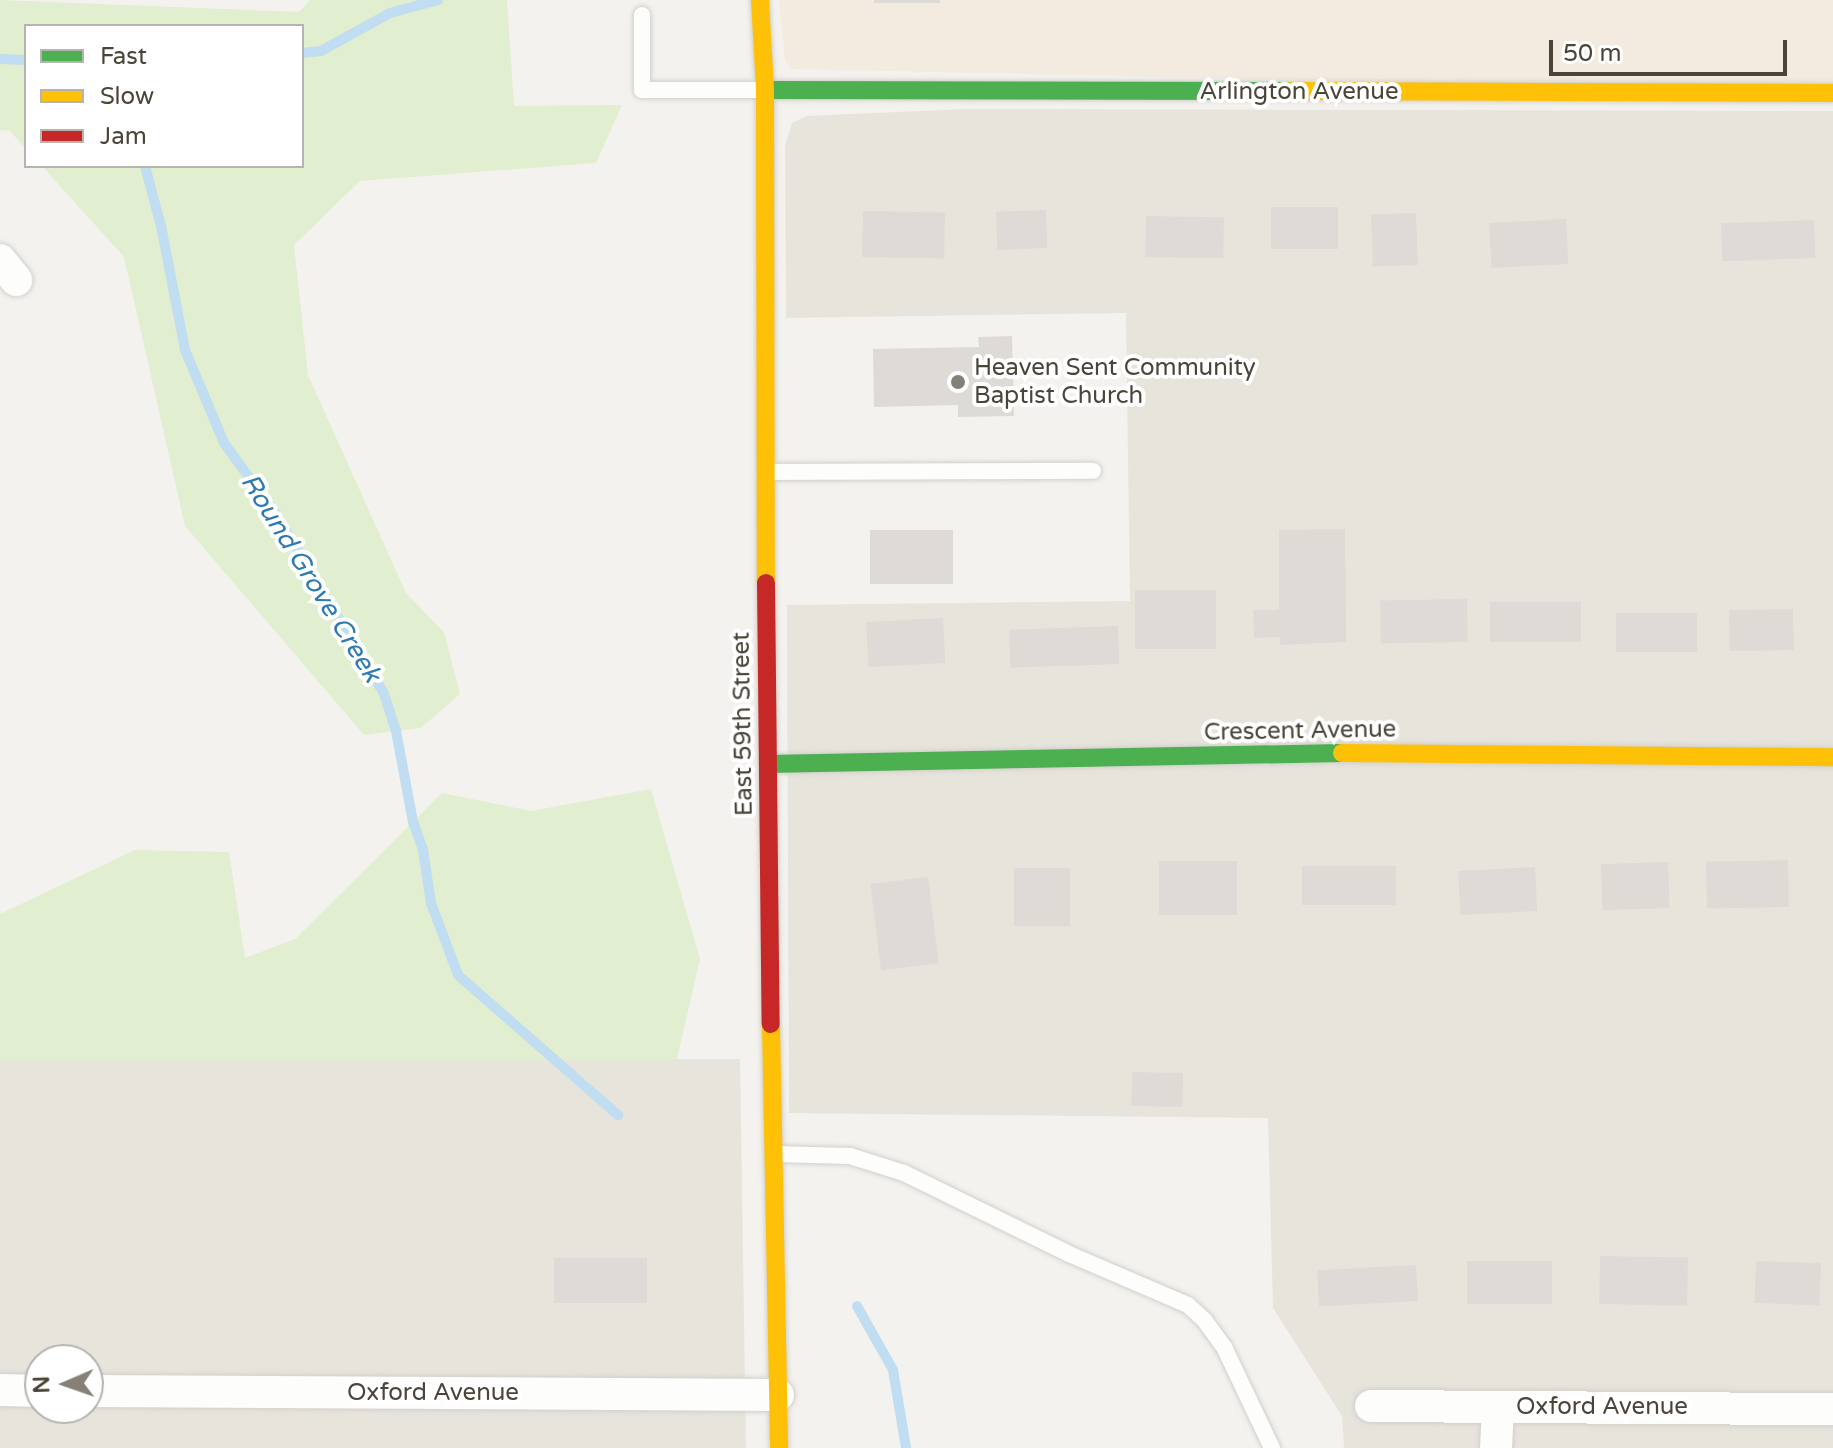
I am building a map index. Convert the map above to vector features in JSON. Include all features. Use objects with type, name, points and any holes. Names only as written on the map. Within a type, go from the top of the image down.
[{"type":"street","name":"East 59th Street","points":[[760,0],[765,90],[768,764],[779,1448]]},
{"type":"street","name":"Arlington Avenue","points":[[765,90],[1833,93]]},
{"type":"street","name":"Crescent Avenue","points":[[768,764],[1340,753],[1833,757]]},
{"type":"street","points":[[0,1390],[24,1391]]},
{"type":"street","name":"Oxford Avenue","points":[[104,1391],[778,1395]]},
{"type":"street","name":"Oxford Avenue","points":[[1371,1406],[1833,1409]]},
{"type":"street","points":[[1496,1448],[1498,1407]]},
{"type":"lane","points":[[642,15],[642,90],[765,90]]},
{"type":"lane","points":[[765,472],[1093,471]]},
{"type":"lane","points":[[773,1154],[850,1156],[904,1173],[1069,1254],[1188,1305],[1205,1321],[1225,1349],[1272,1448]]},
{"type":"shaded area","points":[[779,0],[1833,0],[1833,91],[791,69],[785,61]]},
{"type":"shaded area","points":[[965,109],[1833,111],[1833,1448],[1344,1448],[1342,1416],[1273,1308],[1268,1118],[789,1113],[787,605],[1130,601],[1126,313],[786,318],[785,146],[792,123],[807,116]]},
{"type":"shaded area","points":[[0,1059],[740,1059],[746,1448],[0,1448]]},
{"type":"green space","points":[[0,0],[299,12],[310,0],[507,0],[514,106],[622,105],[596,163],[360,181],[294,245],[308,375],[406,593],[444,632],[460,694],[421,728],[364,735],[185,526],[124,257],[44,168],[304,168],[304,24],[24,24],[24,147],[10,131],[0,130]]},
{"type":"green space","points":[[651,789],[700,959],[677,1059],[0,1059],[0,914],[135,850],[229,852],[245,958],[295,939],[442,793],[531,811]]},
{"type":"building","points":[[874,0],[940,0],[940,3],[874,3]]},
{"type":"building","points":[[1271,207],[1338,207],[1338,249],[1271,249]]},
{"type":"building","points":[[1046,210],[1047,248],[997,250],[996,212]]},
{"type":"building","points":[[863,211],[945,212],[944,258],[862,257]]},
{"type":"building","points":[[1416,213],[1418,265],[1373,267],[1371,215]]},
{"type":"building","points":[[1146,216],[1224,217],[1223,258],[1145,257]]},
{"type":"building","points":[[1566,219],[1568,264],[1491,268],[1489,223]]},
{"type":"building","points":[[1814,220],[1815,258],[1722,261],[1721,223]]},
{"type":"building","points":[[1012,336],[1014,416],[958,417],[958,405],[874,407],[873,349],[979,347],[978,337]]},
{"type":"building","points":[[1345,529],[1346,642],[1280,645],[1280,637],[1254,638],[1253,610],[1279,610],[1279,530]]},
{"type":"building","points":[[870,530],[953,530],[953,584],[870,584]]},
{"type":"building","points":[[1135,590],[1216,590],[1216,649],[1135,649]]},
{"type":"building","points":[[1467,599],[1468,642],[1381,644],[1380,601]]},
{"type":"building","points":[[1490,602],[1581,602],[1581,642],[1490,642]]},
{"type":"building","points":[[1793,609],[1794,650],[1730,651],[1729,610]]},
{"type":"building","points":[[1616,613],[1697,613],[1697,652],[1616,652]]},
{"type":"building","points":[[943,618],[945,663],[868,667],[866,622]]},
{"type":"building","points":[[1118,626],[1119,664],[1010,668],[1009,630]]},
{"type":"building","points":[[1788,860],[1789,907],[1707,908],[1706,861]]},
{"type":"building","points":[[1159,861],[1237,861],[1237,915],[1159,915]]},
{"type":"building","points":[[1668,862],[1670,908],[1603,910],[1601,864]]},
{"type":"building","points":[[1302,866],[1396,866],[1396,905],[1302,905]]},
{"type":"building","points":[[1535,867],[1537,911],[1460,915],[1458,871]]},
{"type":"building","points":[[1014,868],[1070,868],[1070,926],[1014,926]]},
{"type":"building","points":[[928,877],[939,963],[881,970],[870,884]]},
{"type":"building","points":[[1132,1072],[1183,1073],[1182,1107],[1131,1106]]},
{"type":"building","points":[[1600,1256],[1688,1258],[1687,1306],[1599,1304]]},
{"type":"building","points":[[554,1258],[647,1258],[647,1303],[554,1303]]},
{"type":"building","points":[[1467,1261],[1552,1261],[1552,1304],[1467,1304]]},
{"type":"building","points":[[1756,1261],[1821,1263],[1819,1305],[1755,1303]]},
{"type":"building","points":[[1416,1265],[1418,1301],[1319,1306],[1317,1270]]},
{"type":"waterway","points":[[304,53],[321,51],[390,13],[438,0]]},
{"type":"waterway","name":"Round Grove Creek","points":[[0,59],[24,60]]},
{"type":"waterway","name":"Round Grove Creek","points":[[146,168],[161,226],[185,350],[224,443],[276,514],[384,694],[396,731],[413,822],[423,850],[431,903],[458,975],[618,1115]]},
{"type":"waterway","name":"Round Grove Creek","points":[[857,1306],[893,1370],[906,1448]]},
{"type":"traffic: fast","points":[[765,90],[1291,91]]},
{"type":"traffic: fast","points":[[768,764],[1342,753]]},
{"type":"traffic: slow","points":[[760,0],[765,90],[766,583]]},
{"type":"traffic: slow","points":[[1291,91],[1833,93]]},
{"type":"traffic: slow","points":[[1342,753],[1833,757]]},
{"type":"traffic: slow","points":[[771,1024],[779,1448]]},
{"type":"traffic: jam","points":[[766,583],[771,1024]]},
{"type":"place","name":"Heaven Sent Community Baptist Church","points":[[958,382]]}]
